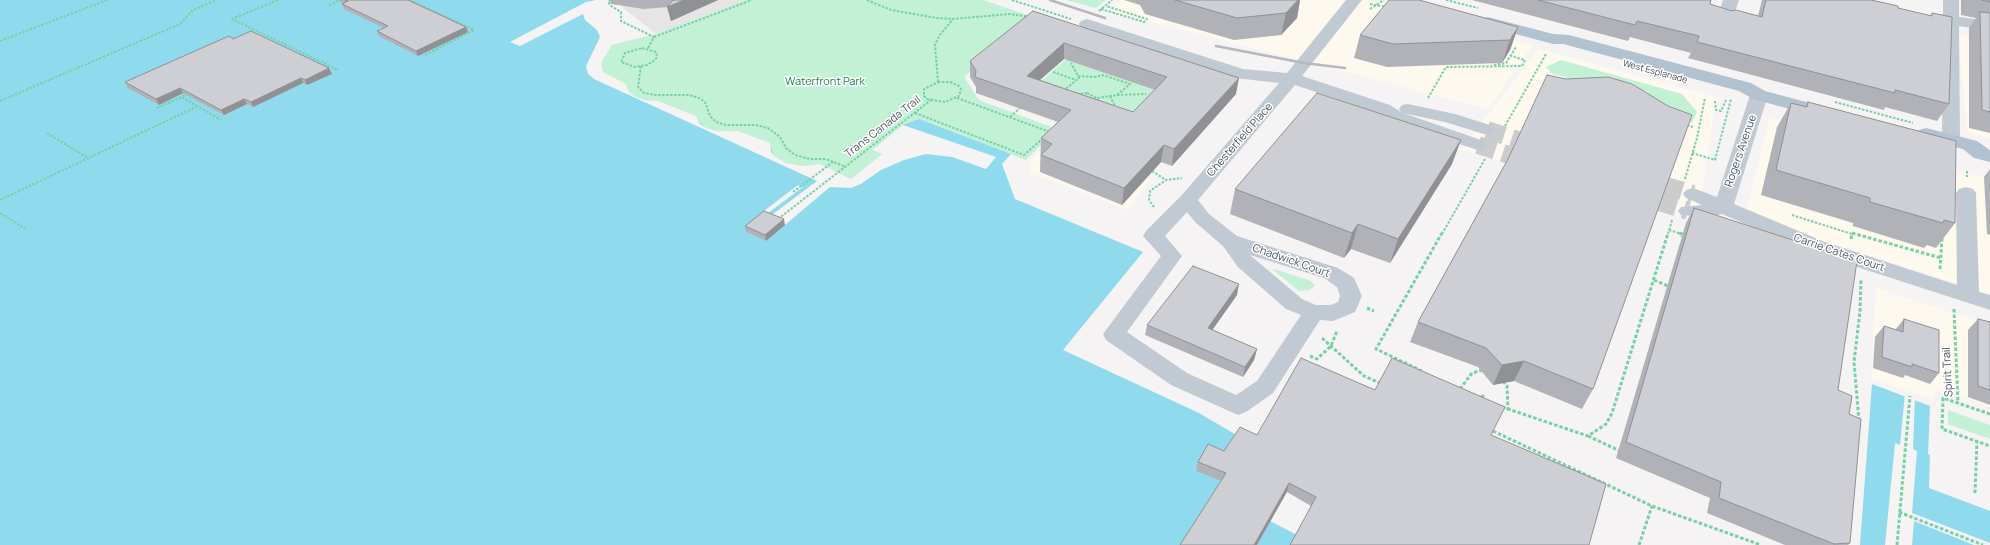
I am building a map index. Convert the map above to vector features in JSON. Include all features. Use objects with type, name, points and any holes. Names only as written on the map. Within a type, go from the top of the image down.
[{"type":"main road","name":"West Esplanade","points":[[1471,17],[1549,47],[1563,39],[1745,86],[1759,95],[1837,115]]},
{"type":"main road","points":[[1909,135],[1951,140],[1970,145],[1986,155],[1971,158],[1909,135]]},
{"type":"street","name":"Chesterfield Place","points":[[1314,312],[1265,387],[1238,406],[1179,379],[1114,334],[1172,256],[1153,236],[1188,200],[1292,79],[1354,0]]},
{"type":"street","points":[[1724,21],[1732,0]]},
{"type":"street","points":[[1951,0],[1951,140]]},
{"type":"street","points":[[1924,15],[1990,26]]},
{"type":"street","points":[[1087,24],[1240,74],[1292,79],[1384,108],[1402,120],[1488,141]]},
{"type":"street","name":"Rogers Avenue","points":[[1723,207],[1759,95]]},
{"type":"street","points":[[1961,302],[1967,185]]},
{"type":"street","name":"Chadwick Court","points":[[1188,200],[1202,218],[1230,241],[1245,262],[1294,304],[1314,312],[1333,313],[1346,307],[1351,296],[1346,283],[1331,273],[1230,241]]},
{"type":"street","points":[[1685,201],[1708,212],[1723,207]]},
{"type":"street","points":[[1685,201],[1706,219],[1761,237],[1818,248]]},
{"type":"street","name":"Carrie Cates Court","points":[[1723,207],[1818,248],[1961,302],[1990,303]]},
{"type":"path","points":[[0,41],[107,0]]},
{"type":"path","points":[[0,101],[180,24],[193,10],[217,0]]},
{"type":"path","points":[[278,0],[232,19],[338,70]]},
{"type":"path","points":[[329,4],[340,0]]},
{"type":"path","points":[[409,0],[474,30],[423,56]]},
{"type":"path","points":[[611,0],[608,2],[611,6],[621,12],[621,22],[654,37]]},
{"type":"path","points":[[648,48],[654,37],[752,0]]},
{"type":"path","points":[[867,0],[874,4],[903,13],[953,19],[1010,14],[1033,18]]},
{"type":"path","points":[[1012,0],[1087,24]]},
{"type":"path","points":[[1105,6],[1147,19],[1144,22],[1101,9],[1112,0]]},
{"type":"path","points":[[1378,5],[1384,0]]},
{"type":"path","points":[[938,82],[935,45],[939,36],[953,19]]},
{"type":"path","points":[[1428,98],[1446,67],[1506,64],[1516,47]]},
{"type":"path","points":[[1425,372],[1376,349],[1488,141],[1549,47]]},
{"type":"path","points":[[648,48],[656,52],[657,57],[651,63],[641,66],[629,66],[622,62],[622,56],[630,50],[648,48]]},
{"type":"path","points":[[1492,65],[1522,66],[1525,60],[1511,56]]},
{"type":"path","points":[[1062,92],[1079,78],[1071,63]]},
{"type":"path","points":[[641,66],[638,86],[644,93],[656,95],[689,95],[699,98],[705,102],[710,116],[716,122],[726,125],[756,125],[768,128],[780,137],[786,148],[795,155],[833,162],[846,167]]},
{"type":"path","points":[[1053,72],[1077,80]]},
{"type":"path","points":[[1078,76],[1095,77],[1103,75],[1130,84],[1117,95]]},
{"type":"path","points":[[938,82],[950,82],[958,86],[961,92],[957,98],[945,102],[931,100],[924,96],[924,89],[938,82]]},
{"type":"path","points":[[1057,92],[1062,92],[1071,97]]},
{"type":"path","points":[[156,108],[189,93]]},
{"type":"path","points":[[1071,97],[1078,94],[1087,93],[1097,98],[1117,95],[1146,94]]},
{"type":"path","points":[[1692,153],[1715,160],[1732,93]]},
{"type":"path","points":[[1110,96],[1120,113]]},
{"type":"path","points":[[182,97],[221,120]]},
{"type":"path","points":[[1071,97],[1070,99],[1072,104],[1084,109],[1096,106],[1098,103],[1097,98]]},
{"type":"path","points":[[915,113],[1024,155],[1050,132],[957,98]]},
{"type":"path","points":[[1588,436],[1606,424],[1612,413],[1670,230],[1685,201],[1692,153],[1706,98]]},
{"type":"path","points":[[1715,101],[1716,110],[1721,111],[1725,99]]},
{"type":"path","name":"Trans Canada Trail","points":[[777,219],[931,100]]},
{"type":"path","points":[[1009,117],[1026,104]]},
{"type":"path","points":[[0,200],[198,106]]},
{"type":"path","points":[[1687,125],[1692,127]]},
{"type":"path","points":[[47,133],[88,158]]},
{"type":"path","points":[[793,192],[833,162]]},
{"type":"path","points":[[1148,169],[1166,180]]},
{"type":"path","points":[[1967,171],[1967,185]]},
{"type":"path","points":[[0,213],[26,229]]},
{"type":"path","points":[[1788,213],[1941,258]]},
{"type":"path","points":[[1670,230],[1682,234],[1681,242]]},
{"type":"path","points":[[1851,240],[1852,233]]},
{"type":"path","points":[[1859,424],[1854,362],[1860,311],[1861,276]]},
{"type":"path","points":[[1654,280],[1674,288]]},
{"type":"path","name":"Spirit Trail","points":[[1961,302],[1958,403],[1990,414]]},
{"type":"path","points":[[1317,359],[1331,346],[1339,326]]},
{"type":"path","points":[[1319,336],[1364,376],[1379,382]]},
{"type":"path","points":[[1460,389],[1472,374],[1488,370]]},
{"type":"path","points":[[1499,375],[1507,386],[1508,410]]},
{"type":"path","points":[[1453,386],[1465,392]]},
{"type":"path","points":[[1476,396],[1482,398],[1486,395]]},
{"type":"path","points":[[1896,545],[1910,396]]},
{"type":"path","points":[[1958,403],[1943,398],[1942,429],[1990,446]]},
{"type":"path","points":[[1495,404],[1508,410],[1588,436],[1624,452]]},
{"type":"path","points":[[1493,431],[1652,506],[1761,545]]},
{"type":"path","points":[[1975,493],[1977,441]]},
{"type":"path","points":[[1639,545],[1652,506]]},
{"type":"path","points":[[1899,512],[1982,545]]},
{"type":"shaded area","points":[[623,0],[745,0],[656,34],[623,8]]},
{"type":"shaded area","points":[[1121,0],[1367,0],[1532,46],[1488,109],[1110,11]]},
{"type":"shaded area","points":[[1958,34],[1990,41],[1990,138],[1967,132]]},
{"type":"shaded area","points":[[1539,49],[1716,97],[1698,217],[1461,150]]},
{"type":"shaded area","points":[[1770,118],[1990,178],[1990,294],[1828,243],[1746,210]]},
{"type":"shaded area","points":[[1051,141],[1147,175],[1150,181],[1128,210],[1031,173],[1030,161]]},
{"type":"shaded area","points":[[1876,288],[1990,325],[1990,407],[1957,395],[1936,390],[1933,399],[1871,379]]},
{"type":"green space","name":"Waterfront Park","points":[[745,0],[983,0],[1037,18],[1020,28],[964,77],[979,100],[1057,129],[1026,160],[919,119],[872,150],[883,154],[851,179],[820,164],[803,166],[786,163],[774,156],[770,149],[733,132],[711,130],[700,124],[697,119],[652,101],[640,99],[601,74],[599,62],[611,45],[656,34]]},
{"type":"green space","points":[[1066,0],[1106,0],[1096,8]]},
{"type":"green space","points":[[1066,59],[1163,93],[1129,128],[1029,92]]},
{"type":"green space","points":[[1561,60],[1682,94],[1697,112],[1692,123],[1654,107],[1647,92],[1589,79],[1586,82],[1552,74],[1546,67]]},
{"type":"green space","points":[[1274,269],[1311,281],[1315,286],[1309,290],[1299,291],[1273,270]]},
{"type":"green space","points":[[1948,410],[1990,425],[1990,439],[1948,424]]},
{"type":"water","points":[[0,0],[595,0],[591,3],[612,31],[599,62],[601,74],[626,87],[629,93],[634,96],[652,101],[697,119],[704,127],[720,132],[733,132],[770,146],[774,156],[786,163],[803,166],[820,164],[851,179],[882,154],[872,150],[903,125],[919,119],[1011,154],[1002,164],[1015,199],[1143,252],[1063,350],[1199,413],[1238,436],[1225,455],[1197,471],[1224,482],[1184,545],[0,545]]},
{"type":"water","points":[[1872,384],[1930,406],[1928,454],[1990,477],[1990,545],[1860,545]]},
{"type":"water","points":[[1270,521],[1297,535],[1292,545],[1257,545]]},
{"type":"pier","points":[[597,0],[593,3],[614,30],[617,37],[601,63],[603,72],[626,84],[629,93],[634,96],[646,100],[658,101],[696,116],[700,124],[704,127],[720,132],[738,131],[770,143],[771,152],[774,156],[786,163],[803,166],[820,164],[851,179],[882,154],[872,150],[903,125],[996,157],[986,169],[952,157],[926,154],[904,160],[881,170],[861,184],[851,188],[830,187],[766,241],[746,232],[765,216],[769,217],[817,181],[594,79],[588,74],[586,66],[600,37],[597,30],[585,20],[583,14],[520,46],[510,42],[586,2]]},
{"type":"pier","points":[[798,185],[803,187],[764,216],[760,214]]},
{"type":"pier","points":[[1905,393],[1915,397],[1913,449],[1917,451],[1912,513],[1990,543],[1990,545],[1974,545],[1914,521],[1912,545],[1885,545],[1895,443],[1900,445]]},
{"type":"pier","points":[[1930,452],[1990,474],[1990,511],[1929,488]]},
{"type":"building","points":[[345,0],[408,0],[466,27],[416,51],[377,31],[388,26],[342,4],[348,1]]},
{"type":"building","points":[[673,0],[684,0],[667,7]]},
{"type":"building","points":[[1175,0],[1298,0],[1286,13],[1237,18]]},
{"type":"building","points":[[1389,0],[1419,0],[1518,27],[1510,40],[1393,44],[1360,35]]},
{"type":"building","points":[[1538,0],[1711,0],[1710,4],[1732,11],[1736,10],[1762,17],[1766,0],[1871,0],[1932,16],[1932,13],[1952,17],[1949,104],[1895,90],[1895,93],[1697,42],[1699,36],[1637,21],[1635,25]]},
{"type":"building","points":[[1033,11],[1239,78],[1174,149],[1164,145],[1124,188],[1041,155],[1052,144],[1041,138],[1071,110],[975,77],[976,71],[970,61]],"holes":[[[1064,43],[1167,77],[1133,112],[1027,76]]]},
{"type":"building","points":[[1980,12],[1990,13],[1990,112],[1982,110]]},
{"type":"building","points":[[251,31],[329,68],[305,80],[301,78],[251,102],[244,99],[221,110],[180,88],[156,99],[125,82],[229,36],[233,39]]},
{"type":"building","points":[[1547,75],[1566,79],[1608,77],[1632,84],[1668,106],[1692,115],[1593,389],[1524,361],[1502,365],[1486,348],[1418,322],[1508,159]]},
{"type":"building","points":[[1317,93],[1461,140],[1398,239],[1358,224],[1352,233],[1235,189]]},
{"type":"building","points":[[1808,102],[1956,141],[1955,223],[1944,220],[1943,223],[1870,202],[1870,198],[1776,170],[1791,103],[1807,107]]},
{"type":"building","points":[[1694,208],[1857,261],[1838,390],[1852,396],[1849,414],[1861,419],[1850,543],[1834,544],[1719,498],[1721,482],[1626,442]]},
{"type":"building","points":[[764,211],[784,219],[765,235],[745,226]]},
{"type":"building","points":[[1193,266],[1239,284],[1208,328],[1257,349],[1245,367],[1147,325]]},
{"type":"building","points":[[1904,319],[1939,330],[1939,373],[1912,364],[1912,367],[1882,357],[1884,326],[1903,332]]},
{"type":"building","points":[[1978,319],[1990,322],[1990,390],[1978,386]]},
{"type":"building","points":[[1301,358],[1375,390],[1392,358],[1505,407],[1491,435],[1606,484],[1589,545],[1290,545],[1316,497],[1289,483],[1254,545],[1180,545],[1226,473],[1198,462],[1208,444],[1224,451],[1240,427],[1257,435]]},
{"type":"tunnel","points":[[1487,130],[1543,148]]},
{"type":"tunnel","points":[[1478,145],[1537,164]]},
{"type":"tunnel","points":[[1640,178],[1693,194]]},
{"type":"tunnel","points":[[1634,194],[1688,211]]},
{"type":"railway","points":[[1050,0],[1105,18]]},
{"type":"railway","points":[[1216,46],[1304,63],[1345,68]]}]
